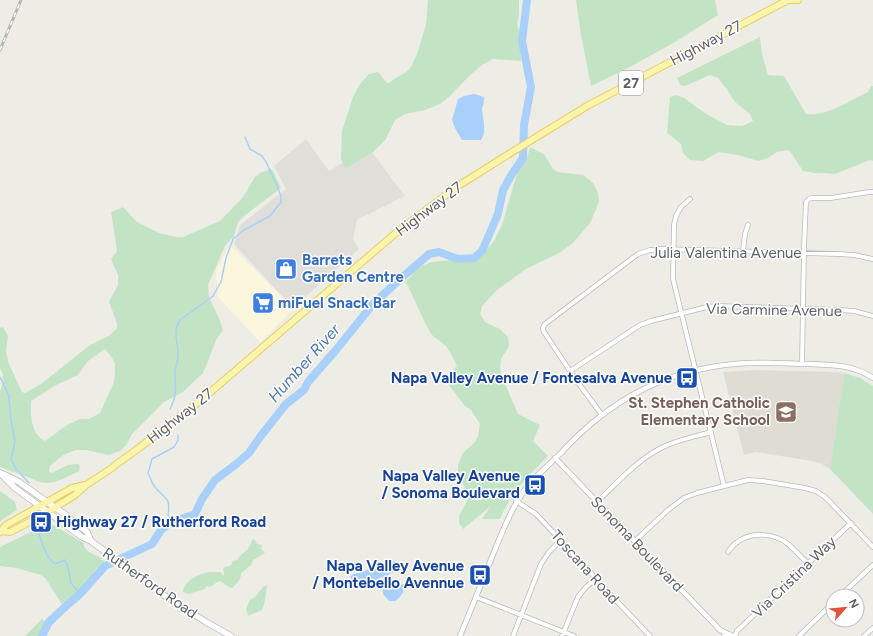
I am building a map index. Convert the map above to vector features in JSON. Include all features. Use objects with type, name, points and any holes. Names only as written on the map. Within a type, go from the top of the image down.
[{"type":"main road","name":"Highway 27","points":[[1,531],[10,532],[76,495],[86,485],[135,451],[200,401],[397,232],[458,186],[536,137],[600,100],[788,0],[798,0]]},
{"type":"main road","name":"Rutherford Road","points":[[0,473],[20,482],[55,507],[87,532],[91,541]]},
{"type":"main road","name":"Rutherford Road","points":[[0,473],[15,488],[82,537],[91,541],[159,592],[231,636]]},
{"type":"main road","name":"Highway 27","points":[[1,531],[6,525],[72,488],[86,485]]},
{"type":"street","points":[[802,364],[806,202],[812,198],[830,198],[873,192]]},
{"type":"street","points":[[690,199],[681,208],[676,216],[674,225],[673,279],[724,486]]},
{"type":"street","points":[[743,251],[745,234],[748,225]]},
{"type":"street","name":"Julia Valentina Avenue","points":[[602,415],[542,329],[545,324],[638,254],[650,250],[743,251],[854,255],[873,258]]},
{"type":"street","name":"Via Carmine Avenue","points":[[570,371],[640,325],[707,307],[717,306],[847,310],[873,316]]},
{"type":"street","points":[[460,636],[516,501],[528,485],[582,432],[623,400],[671,377],[719,365],[741,363],[761,362],[845,366],[863,372],[873,378]]},
{"type":"street","points":[[597,502],[636,464],[651,453],[676,441],[711,432]]},
{"type":"street","name":"Sonoma Boulevard","points":[[555,458],[720,630],[729,635]]},
{"type":"street","points":[[635,541],[668,510],[684,498],[724,486],[748,480],[756,480],[816,491],[825,497],[873,546]]},
{"type":"street","name":"Toscana Road","points":[[516,501],[536,514],[650,636]]},
{"type":"street","name":"Via Cristina Way","points":[[729,635],[808,564],[850,523]]},
{"type":"street","points":[[728,552],[735,543],[744,538],[758,535],[772,536],[784,541],[808,564]]},
{"type":"street","points":[[512,636],[541,564],[549,552],[561,540]]},
{"type":"street","points":[[849,588],[873,565]]},
{"type":"street","points":[[563,634],[578,597],[586,587],[596,579]]},
{"type":"street","points":[[476,597],[521,614],[563,634],[574,636]]},
{"type":"street","points":[[799,636],[825,611]]},
{"type":"street","points":[[864,636],[873,628]]},
{"type":"shaded area","points":[[306,139],[329,171],[368,147],[405,196],[357,220],[353,239],[359,249],[293,308],[234,244],[240,225],[286,189],[274,166]]},
{"type":"shaded area","points":[[232,247],[294,309],[260,342],[218,297],[216,271],[228,248]]},
{"type":"shaded area","name":"St. Stephen Catholic Elementary School","points":[[753,370],[844,373],[830,469],[822,464],[812,461],[756,452],[744,455],[723,372]]},
{"type":"green space","points":[[428,0],[519,0],[519,15],[517,23],[521,61],[493,59],[482,65],[440,104],[425,110],[405,114],[395,120],[386,139],[373,152],[348,167],[344,167],[341,158],[342,131],[353,97],[360,84],[369,74],[378,72],[388,83],[406,72],[411,67],[417,54],[426,25]]},
{"type":"green space","points":[[576,0],[715,0],[718,15],[670,45],[591,86]]},
{"type":"green space","points":[[760,37],[762,54],[768,75],[784,76],[806,114],[821,113],[838,107],[868,92],[871,86],[873,86],[873,161],[870,160],[835,174],[803,171],[790,151],[786,150],[777,152],[768,158],[758,161],[738,155],[719,152],[703,161],[690,160],[683,153],[681,144],[667,133],[670,97],[676,95],[684,98],[708,115],[727,125],[742,126],[753,121],[750,114],[735,102],[718,78],[710,75],[685,86],[680,85],[677,78]]},
{"type":"green space","points":[[530,147],[544,154],[553,169],[558,172],[583,175],[593,183],[598,193],[599,202],[590,223],[573,243],[559,253],[526,269],[497,290],[482,306],[480,314],[485,322],[500,329],[508,337],[509,346],[501,359],[500,368],[502,377],[518,414],[540,425],[533,441],[548,456],[515,492],[504,509],[500,519],[482,519],[491,506],[463,529],[459,523],[459,516],[469,495],[462,483],[458,472],[458,465],[463,453],[475,442],[478,436],[480,424],[471,410],[465,406],[448,384],[447,378],[449,374],[457,366],[446,346],[432,335],[407,284],[405,283],[416,270],[432,262],[452,260],[465,263],[480,258],[494,241],[502,225],[518,170],[527,158]]},
{"type":"green space","points":[[271,169],[281,188],[238,222],[234,236],[225,246],[208,285],[209,297],[223,330],[216,340],[203,373],[183,392],[164,402],[132,434],[126,445],[120,451],[109,455],[86,450],[76,450],[63,455],[50,466],[49,471],[51,473],[68,465],[78,464],[80,466],[79,471],[68,477],[50,483],[44,483],[0,467],[0,391],[3,375],[0,368],[0,328],[3,327],[8,336],[6,352],[9,364],[22,392],[25,393],[41,384],[90,345],[110,335],[117,328],[117,323],[109,302],[118,285],[118,275],[111,259],[117,251],[111,212],[123,207],[137,222],[159,233],[183,237],[220,221],[243,197],[255,177],[260,173]],"holes":[[[105,349],[115,363],[114,382],[100,413],[89,419],[80,419],[67,425],[45,441],[40,438],[32,424],[31,401],[56,385],[78,375],[88,361]]]},
{"type":"green space","points":[[844,373],[860,378],[873,386],[873,514],[830,469]]},
{"type":"green space","points":[[0,491],[15,502],[17,510],[0,521]]},
{"type":"green space","points":[[45,525],[55,526],[83,542],[85,548],[89,552],[105,562],[95,570],[78,594],[63,606],[46,579],[41,575],[16,568],[0,566],[0,547]]},
{"type":"green space","points":[[253,539],[257,544],[262,545],[261,549],[265,553],[253,560],[251,565],[241,573],[239,580],[232,588],[219,581],[210,587],[206,586],[205,589],[188,594],[183,592],[189,581],[202,574],[220,572],[224,576],[223,568],[231,565],[233,561],[237,560],[247,550]]},
{"type":"green space","points":[[264,586],[267,586],[265,602],[262,610],[248,616],[246,609],[250,600],[255,597]]},
{"type":"green space","points":[[42,619],[48,624],[39,636],[25,636]]},
{"type":"water","points":[[474,94],[484,97],[482,110],[484,125],[483,137],[481,140],[462,140],[452,120],[458,99]]},
{"type":"water","points":[[393,561],[398,562],[400,566],[395,571],[368,585],[358,586],[350,577],[355,573],[359,573]]},
{"type":"water","points":[[392,583],[403,585],[404,590],[401,596],[395,601],[389,601],[383,594],[383,589]]},
{"type":"waterway","name":"Humber River","points":[[42,636],[49,622],[80,594],[105,566],[152,544],[161,530],[173,521],[195,514],[202,499],[215,480],[249,453],[286,404],[304,390],[308,382],[373,304],[397,282],[429,254],[439,252],[458,259],[474,258],[482,251],[498,214],[503,190],[523,158],[524,125],[531,87],[522,41],[527,0]]},
{"type":"waterway","points":[[170,409],[176,391],[175,372],[178,354],[176,328],[180,320],[213,296],[221,282],[226,258],[233,239],[244,230],[270,216],[281,202],[281,196],[266,162],[262,156],[250,149],[245,137]]},
{"type":"waterway","points":[[0,377],[9,396],[15,442],[11,459],[16,469],[29,483]]},
{"type":"waterway","points":[[173,521],[168,515],[168,501],[154,486],[148,473],[152,459],[174,447],[178,440],[178,435]]},
{"type":"waterway","points":[[38,531],[44,549],[52,561],[55,564],[65,560],[71,583],[80,594]]},
{"type":"railway","points":[[0,50],[21,0]]},
{"type":"place","name":"Barrets Garden Centre","points":[[286,269]]},
{"type":"place","name":"miFuel Snack Bar","points":[[263,303]]},
{"type":"place","name":"Napa Valley Avenue / Fontesalva Avenue","points":[[687,378]]},
{"type":"place","name":"St. Stephen Catholic Elementary School","points":[[786,412]]},
{"type":"place","name":"Napa Valley Avenue / Sonoma Boulevard","points":[[535,485]]},
{"type":"place","name":"Highway 27 / Rutherford Road","points":[[41,522]]},
{"type":"place","name":"Napa Valley Avenue / Montebello Avennue","points":[[480,575]]}]
